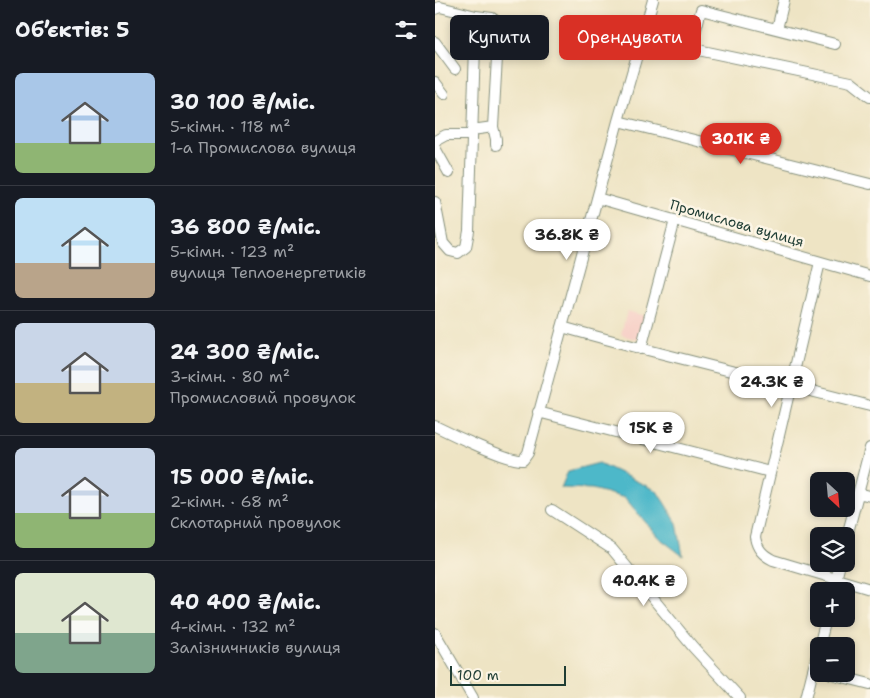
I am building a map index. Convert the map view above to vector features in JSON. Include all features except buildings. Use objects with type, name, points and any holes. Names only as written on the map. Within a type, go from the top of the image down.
[{"type":"street","points":[[648,15],[653,0]]},
{"type":"street","points":[[777,30],[784,0]]},
{"type":"street","points":[[435,9],[440,7],[472,15]]},
{"type":"street","points":[[700,15],[701,10],[835,44]]},
{"type":"street","points":[[435,42],[455,69]]},
{"type":"street","points":[[701,51],[851,82],[870,98]]},
{"type":"street","points":[[435,202],[443,243],[450,251],[458,253],[466,247],[469,231],[474,60]]},
{"type":"street","points":[[496,145],[493,126],[497,60]]},
{"type":"street","points":[[435,426],[483,448],[519,460],[523,460],[528,453],[635,60]]},
{"type":"street","points":[[435,82],[444,94]]},
{"type":"street","points":[[618,121],[870,184]]},
{"type":"street","points":[[435,141],[447,135],[472,133],[493,126]]},
{"type":"street","points":[[435,148],[449,173]]},
{"type":"street","name":"Промислова вулиця","points":[[597,198],[870,276]]},
{"type":"street","points":[[641,349],[675,220]]},
{"type":"street","points":[[820,262],[755,537],[760,550],[773,560],[870,589]]},
{"type":"street","points":[[562,327],[641,349],[870,406]]},
{"type":"street","points":[[538,412],[769,472]]},
{"type":"street","points":[[849,527],[870,448]]},
{"type":"street","points":[[858,493],[870,496]]},
{"type":"street","points":[[552,510],[612,549],[693,647],[740,698]]},
{"type":"street","points":[[835,582],[838,572]]},
{"type":"street","points":[[435,634],[473,698]]},
{"type":"street","points":[[855,680],[870,684]]},
{"type":"street","points":[[806,698],[812,682]]},
{"type":"shaded area","points":[[627,311],[645,316],[639,340],[621,335]]},
{"type":"water","points":[[599,463],[657,491],[677,523],[683,556],[658,537],[625,498],[592,489],[561,488],[568,471]]}]
